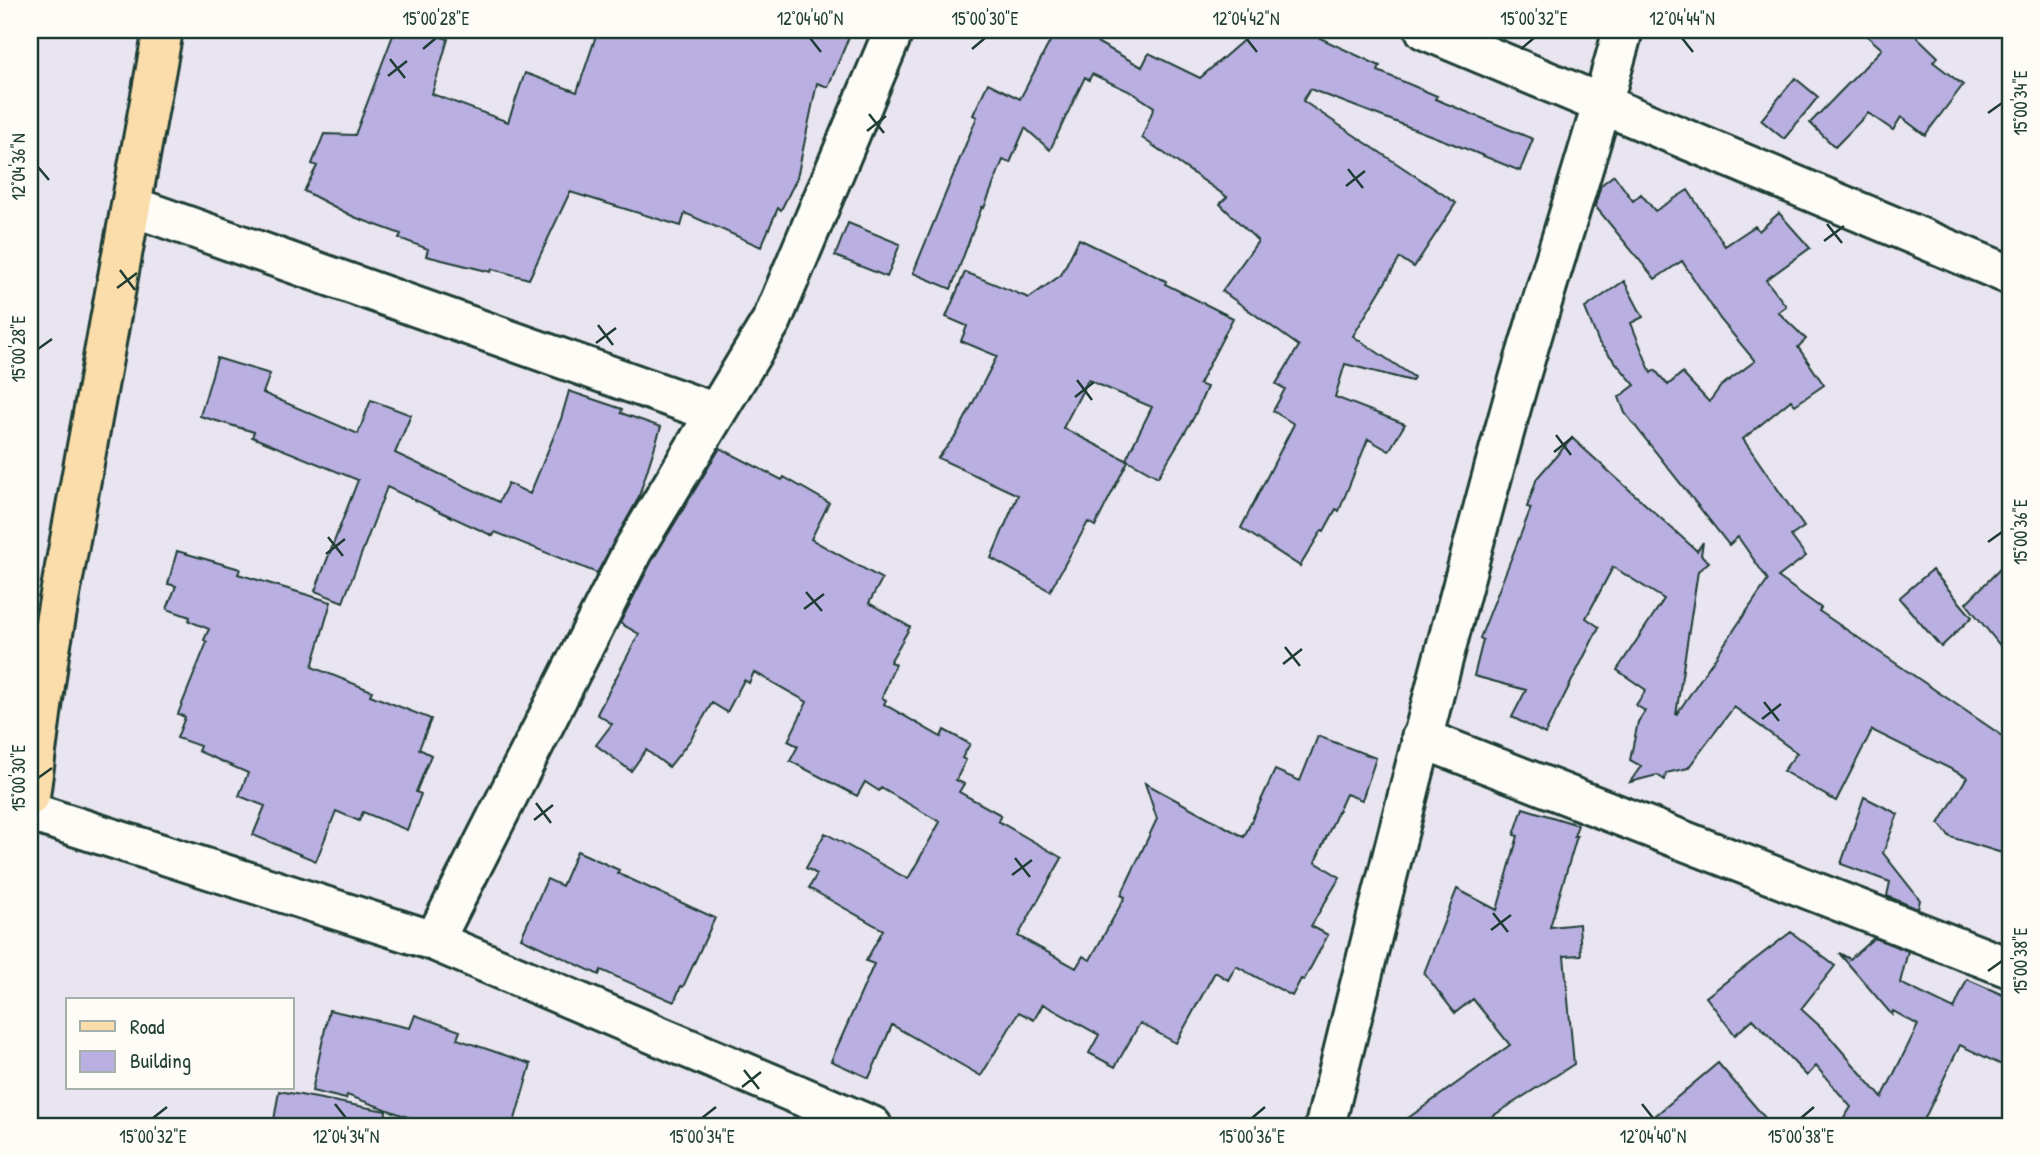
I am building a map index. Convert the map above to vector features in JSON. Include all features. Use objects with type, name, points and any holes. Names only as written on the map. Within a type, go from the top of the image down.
[{"type":"main road","points":[[30,796],[48,655],[163,30]]},
{"type":"street","points":[[434,941],[633,550],[772,320],[894,30]]},
{"type":"street","points":[[1425,30],[2010,275]]},
{"type":"street","points":[[1325,1126],[1421,738],[1515,394],[1623,30]]},
{"type":"street","points":[[131,206],[716,414]]},
{"type":"street","points":[[1421,738],[2010,968]]},
{"type":"street","points":[[30,812],[434,941],[872,1126]]},
{"type":"building","points":[[395,30],[420,30],[448,39],[432,94],[508,122],[525,73],[577,92],[598,30],[852,30],[828,87],[817,83],[797,178],[781,210],[778,208],[761,247],[685,213],[681,226],[570,192],[529,279],[426,256],[428,249],[399,238],[401,234],[354,217],[304,191],[317,166],[312,164],[324,134],[355,135]]},
{"type":"building","points":[[1056,30],[1075,30],[1142,67],[1149,53],[1200,78],[1255,30],[1303,30],[1380,66],[1378,71],[1437,96],[1435,99],[1533,139],[1520,171],[1310,89],[1303,101],[1456,203],[1414,267],[1400,258],[1353,336],[1414,377],[1412,381],[1345,364],[1335,397],[1405,424],[1389,451],[1368,439],[1339,511],[1336,509],[1300,566],[1241,528],[1294,424],[1273,411],[1285,389],[1276,384],[1299,346],[1222,291],[1258,241],[1220,204],[1227,197],[1142,138],[1154,107],[1133,93],[1092,74],[1089,80],[1085,77],[1050,150],[1025,128],[1010,163],[1003,160],[951,289],[913,273],[977,117],[973,115],[988,83],[1020,99]]},
{"type":"building","points":[[1860,30],[1910,30],[1938,57],[1933,62],[1963,85],[1925,135],[1901,117],[1893,130],[1868,113],[1835,147],[1810,123],[1882,49]]},
{"type":"building","points":[[1795,78],[1818,97],[1784,139],[1761,120]]},
{"type":"building","points":[[1614,175],[1633,201],[1641,194],[1655,211],[1688,190],[1725,246],[1755,226],[1759,231],[1779,213],[1810,248],[1766,280],[1786,306],[1778,312],[1806,339],[1798,347],[1824,385],[1795,405],[1791,400],[1743,439],[1804,527],[1791,536],[1806,556],[1778,577],[1821,608],[1819,611],[2010,741],[2010,840],[2002,853],[1950,837],[1939,824],[1967,777],[1872,730],[1836,801],[1783,771],[1797,753],[1734,707],[1688,768],[1666,773],[1665,780],[1657,775],[1630,782],[1641,766],[1630,760],[1638,722],[1645,711],[1636,705],[1646,690],[1617,670],[1664,599],[1613,567],[1586,618],[1599,627],[1545,734],[1512,717],[1526,690],[1474,676],[1483,640],[1480,638],[1531,508],[1527,507],[1537,478],[1572,438],[1697,551],[1703,542],[1701,555],[1709,562],[1698,571],[1676,715],[1768,580],[1738,537],[1729,545],[1625,413],[1619,397],[1635,385],[1599,343],[1585,308],[1624,281],[1643,317],[1631,323],[1651,373],[1655,370],[1668,385],[1682,373],[1709,402],[1721,386],[1755,361],[1720,319],[1682,261],[1655,279],[1595,206],[1601,185]]},
{"type":"building","points":[[848,223],[900,244],[887,277],[835,256]]},
{"type":"building","points":[[1079,239],[1166,281],[1165,284],[1233,318],[1199,384],[1207,387],[1194,417],[1158,477],[1126,459],[1152,407],[1088,380],[1063,428],[1128,461],[1095,526],[1088,522],[1050,591],[991,558],[1018,495],[938,458],[957,434],[997,356],[961,341],[967,326],[946,317],[965,272],[1029,298],[1061,275]]},
{"type":"building","points":[[217,358],[270,374],[263,393],[358,434],[371,400],[411,415],[395,453],[499,502],[508,483],[530,494],[561,419],[569,391],[622,409],[621,413],[661,427],[638,499],[597,573],[495,532],[493,536],[387,487],[343,602],[315,591],[358,480],[252,437],[254,432],[200,416]]},
{"type":"building","points":[[720,448],[782,480],[784,477],[829,503],[811,539],[882,579],[869,603],[910,627],[890,662],[895,664],[882,698],[886,700],[884,704],[941,737],[944,730],[970,744],[962,758],[966,760],[956,780],[964,784],[959,792],[1001,815],[998,821],[1062,858],[1018,936],[1076,968],[1083,956],[1090,960],[1125,897],[1121,895],[1157,819],[1145,783],[1244,837],[1275,770],[1300,781],[1318,736],[1376,758],[1362,800],[1346,794],[1315,862],[1340,877],[1311,926],[1328,935],[1304,980],[1301,979],[1292,996],[1236,966],[1228,980],[1215,972],[1176,1043],[1140,1023],[1115,1067],[1089,1053],[1099,1035],[1043,1004],[1034,1020],[1019,1012],[981,1076],[892,1025],[869,1078],[831,1061],[874,964],[866,961],[883,930],[809,888],[817,874],[806,868],[825,833],[908,879],[940,822],[881,788],[879,791],[865,782],[857,796],[790,761],[798,746],[788,741],[807,702],[754,672],[749,683],[744,680],[727,712],[712,703],[691,739],[669,767],[646,750],[631,771],[596,745],[612,724],[597,714],[639,634],[620,623],[652,561]]},
{"type":"building","points":[[177,551],[240,569],[238,574],[331,602],[312,667],[372,691],[370,695],[431,719],[419,749],[431,755],[416,792],[421,794],[407,830],[363,812],[359,821],[336,811],[316,861],[253,835],[265,806],[239,796],[248,773],[198,751],[200,746],[177,738],[185,717],[178,714],[207,642],[204,640],[209,629],[189,621],[190,617],[167,609],[176,586],[168,584]]},
{"type":"building","points":[[2010,559],[2010,658],[1966,603]]},
{"type":"building","points":[[1932,570],[1972,617],[1941,647],[1899,598]]},
{"type":"building","points":[[1864,797],[1898,814],[1883,853],[1920,900],[1918,909],[1887,896],[1890,882],[1841,864]]},
{"type":"building","points":[[1523,808],[1578,825],[1550,927],[1579,924],[1581,955],[1564,956],[1574,1064],[1477,1126],[1397,1126],[1510,1045],[1473,999],[1455,1013],[1424,973],[1457,889],[1497,910]]},
{"type":"building","points":[[577,851],[619,870],[617,873],[715,918],[674,1002],[601,970],[599,975],[521,938],[547,879],[562,886]]},
{"type":"building","points":[[1791,932],[1835,966],[1801,1009],[1823,1029],[1882,1098],[1918,1025],[1893,1011],[1892,1015],[1839,953],[1850,959],[1874,938],[1908,951],[1900,983],[1954,1009],[1967,979],[2010,998],[2010,1069],[1960,1045],[1921,1126],[1839,1126],[1851,1107],[1816,1066],[1807,1076],[1753,1019],[1735,1035],[1706,997]]},
{"type":"building","points":[[329,1010],[410,1028],[415,1015],[460,1031],[457,1039],[531,1064],[513,1126],[408,1126],[410,1118],[347,1095],[346,1099],[312,1091]]},
{"type":"building","points":[[1718,1063],[1772,1126],[1643,1126]]},
{"type":"building","points":[[279,1091],[386,1111],[385,1126],[273,1126]]}]
